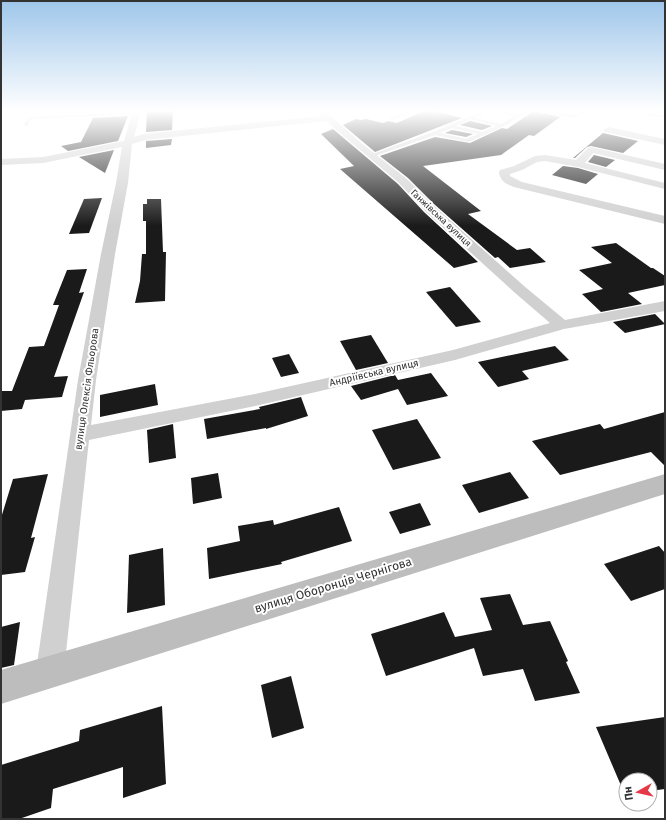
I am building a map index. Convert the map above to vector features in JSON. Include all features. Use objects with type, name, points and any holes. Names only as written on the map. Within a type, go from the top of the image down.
[{"type":"main road","name":"вулиця Оборонців Чернігова","points":[[1,687],[665,484]]},
{"type":"street","points":[[1,162],[43,160],[96,149]]},
{"type":"street","name":"вулиця Олексія Фльорова","points":[[50,671],[99,304],[122,184],[126,149]]},
{"type":"street","name":"Ганжівська вулиця","points":[[362,149],[403,181],[429,208],[519,289],[562,325]]},
{"type":"street","points":[[578,164],[591,150],[665,167]]},
{"type":"street","points":[[665,186],[578,164],[545,158],[535,158],[518,168],[516,174],[518,178],[540,188],[665,220]]},
{"type":"street","name":"Андріївська вулиця","points":[[81,434],[255,400],[455,355],[562,325],[665,306]]},
{"type":"lane","points":[[370,156],[389,149]]},
{"type":"building","points":[[337,149],[357,149],[398,184],[424,212],[478,262],[454,268],[340,169],[354,166]]},
{"type":"building","points":[[372,149],[382,149],[375,152]]},
{"type":"building","points":[[399,149],[509,149],[501,155],[423,166],[481,211],[468,214],[517,250],[530,248],[546,262],[510,268],[498,257],[495,258],[434,204],[408,178],[380,156]]},
{"type":"building","points":[[583,149],[585,149],[575,158],[573,158]]},
{"type":"building","points":[[606,149],[628,149],[623,153]]},
{"type":"building","points":[[114,150],[105,173],[79,157]]},
{"type":"building","points":[[594,155],[615,160],[606,167],[588,162]]},
{"type":"building","points":[[563,166],[578,168],[598,174],[586,184],[552,175]]},
{"type":"building","points":[[102,198],[89,233],[69,234],[84,199]]},
{"type":"building","points":[[147,199],[161,199],[163,252],[166,252],[165,301],[135,303],[140,281],[142,254],[146,254],[146,221],[143,221],[143,204],[147,204]]},
{"type":"building","points":[[616,243],[665,276],[665,285],[628,293],[642,304],[601,312],[582,294],[603,289],[579,270],[612,263],[591,247]]},
{"type":"building","points":[[87,269],[79,293],[84,292],[54,377],[68,376],[62,397],[25,400],[22,409],[1,411],[1,391],[12,391],[29,347],[44,346],[59,305],[53,305],[67,270]]},
{"type":"building","points":[[450,287],[481,322],[456,327],[426,292]]},
{"type":"building","points":[[655,314],[665,324],[625,333],[613,322]]},
{"type":"building","points":[[371,335],[388,363],[356,370],[340,341]]},
{"type":"building","points":[[555,346],[569,360],[522,371],[529,379],[498,387],[478,362]]},
{"type":"building","points":[[289,354],[299,373],[281,377],[272,358]]},
{"type":"building","points":[[431,373],[448,396],[407,405],[398,389],[361,400],[351,386],[395,375],[398,380]]},
{"type":"building","points":[[155,384],[158,405],[100,417],[100,395]]},
{"type":"building","points":[[301,397],[308,416],[266,429],[207,439],[204,419],[260,409],[259,407]]},
{"type":"building","points":[[665,412],[665,466],[651,452],[560,475],[532,441],[600,424],[604,429]]},
{"type":"building","points":[[417,419],[441,458],[393,470],[372,430]]},
{"type":"building","points":[[173,424],[176,458],[149,463],[147,430]]},
{"type":"building","points":[[510,472],[529,498],[479,513],[462,485]]},
{"type":"building","points":[[218,473],[222,498],[193,504],[191,478]]},
{"type":"building","points":[[48,474],[31,538],[35,537],[25,572],[1,575],[1,518],[13,479]]},
{"type":"building","points":[[420,503],[431,525],[400,534],[389,512]]},
{"type":"building","points":[[339,507],[352,541],[281,562],[282,564],[209,579],[207,548],[240,541],[238,526],[273,520],[274,525]]},
{"type":"building","points":[[659,546],[665,553],[665,589],[631,601],[604,564]]},
{"type":"building","points":[[163,548],[165,605],[127,613],[129,555]]},
{"type":"building","points":[[510,594],[523,625],[550,621],[568,661],[566,662],[580,693],[535,701],[523,669],[483,676],[474,648],[386,676],[371,634],[444,612],[455,637],[492,630],[480,598]]},
{"type":"building","points":[[20,622],[14,665],[1,668],[1,627]]},
{"type":"building","points":[[291,676],[304,728],[272,738],[261,685]]},
{"type":"building","points":[[162,706],[166,784],[123,798],[123,767],[53,789],[51,808],[19,819],[1,819],[1,765],[79,741],[80,730]]},
{"type":"building","points":[[665,717],[665,789],[658,790],[658,772],[618,772],[618,779],[596,727]]}]
